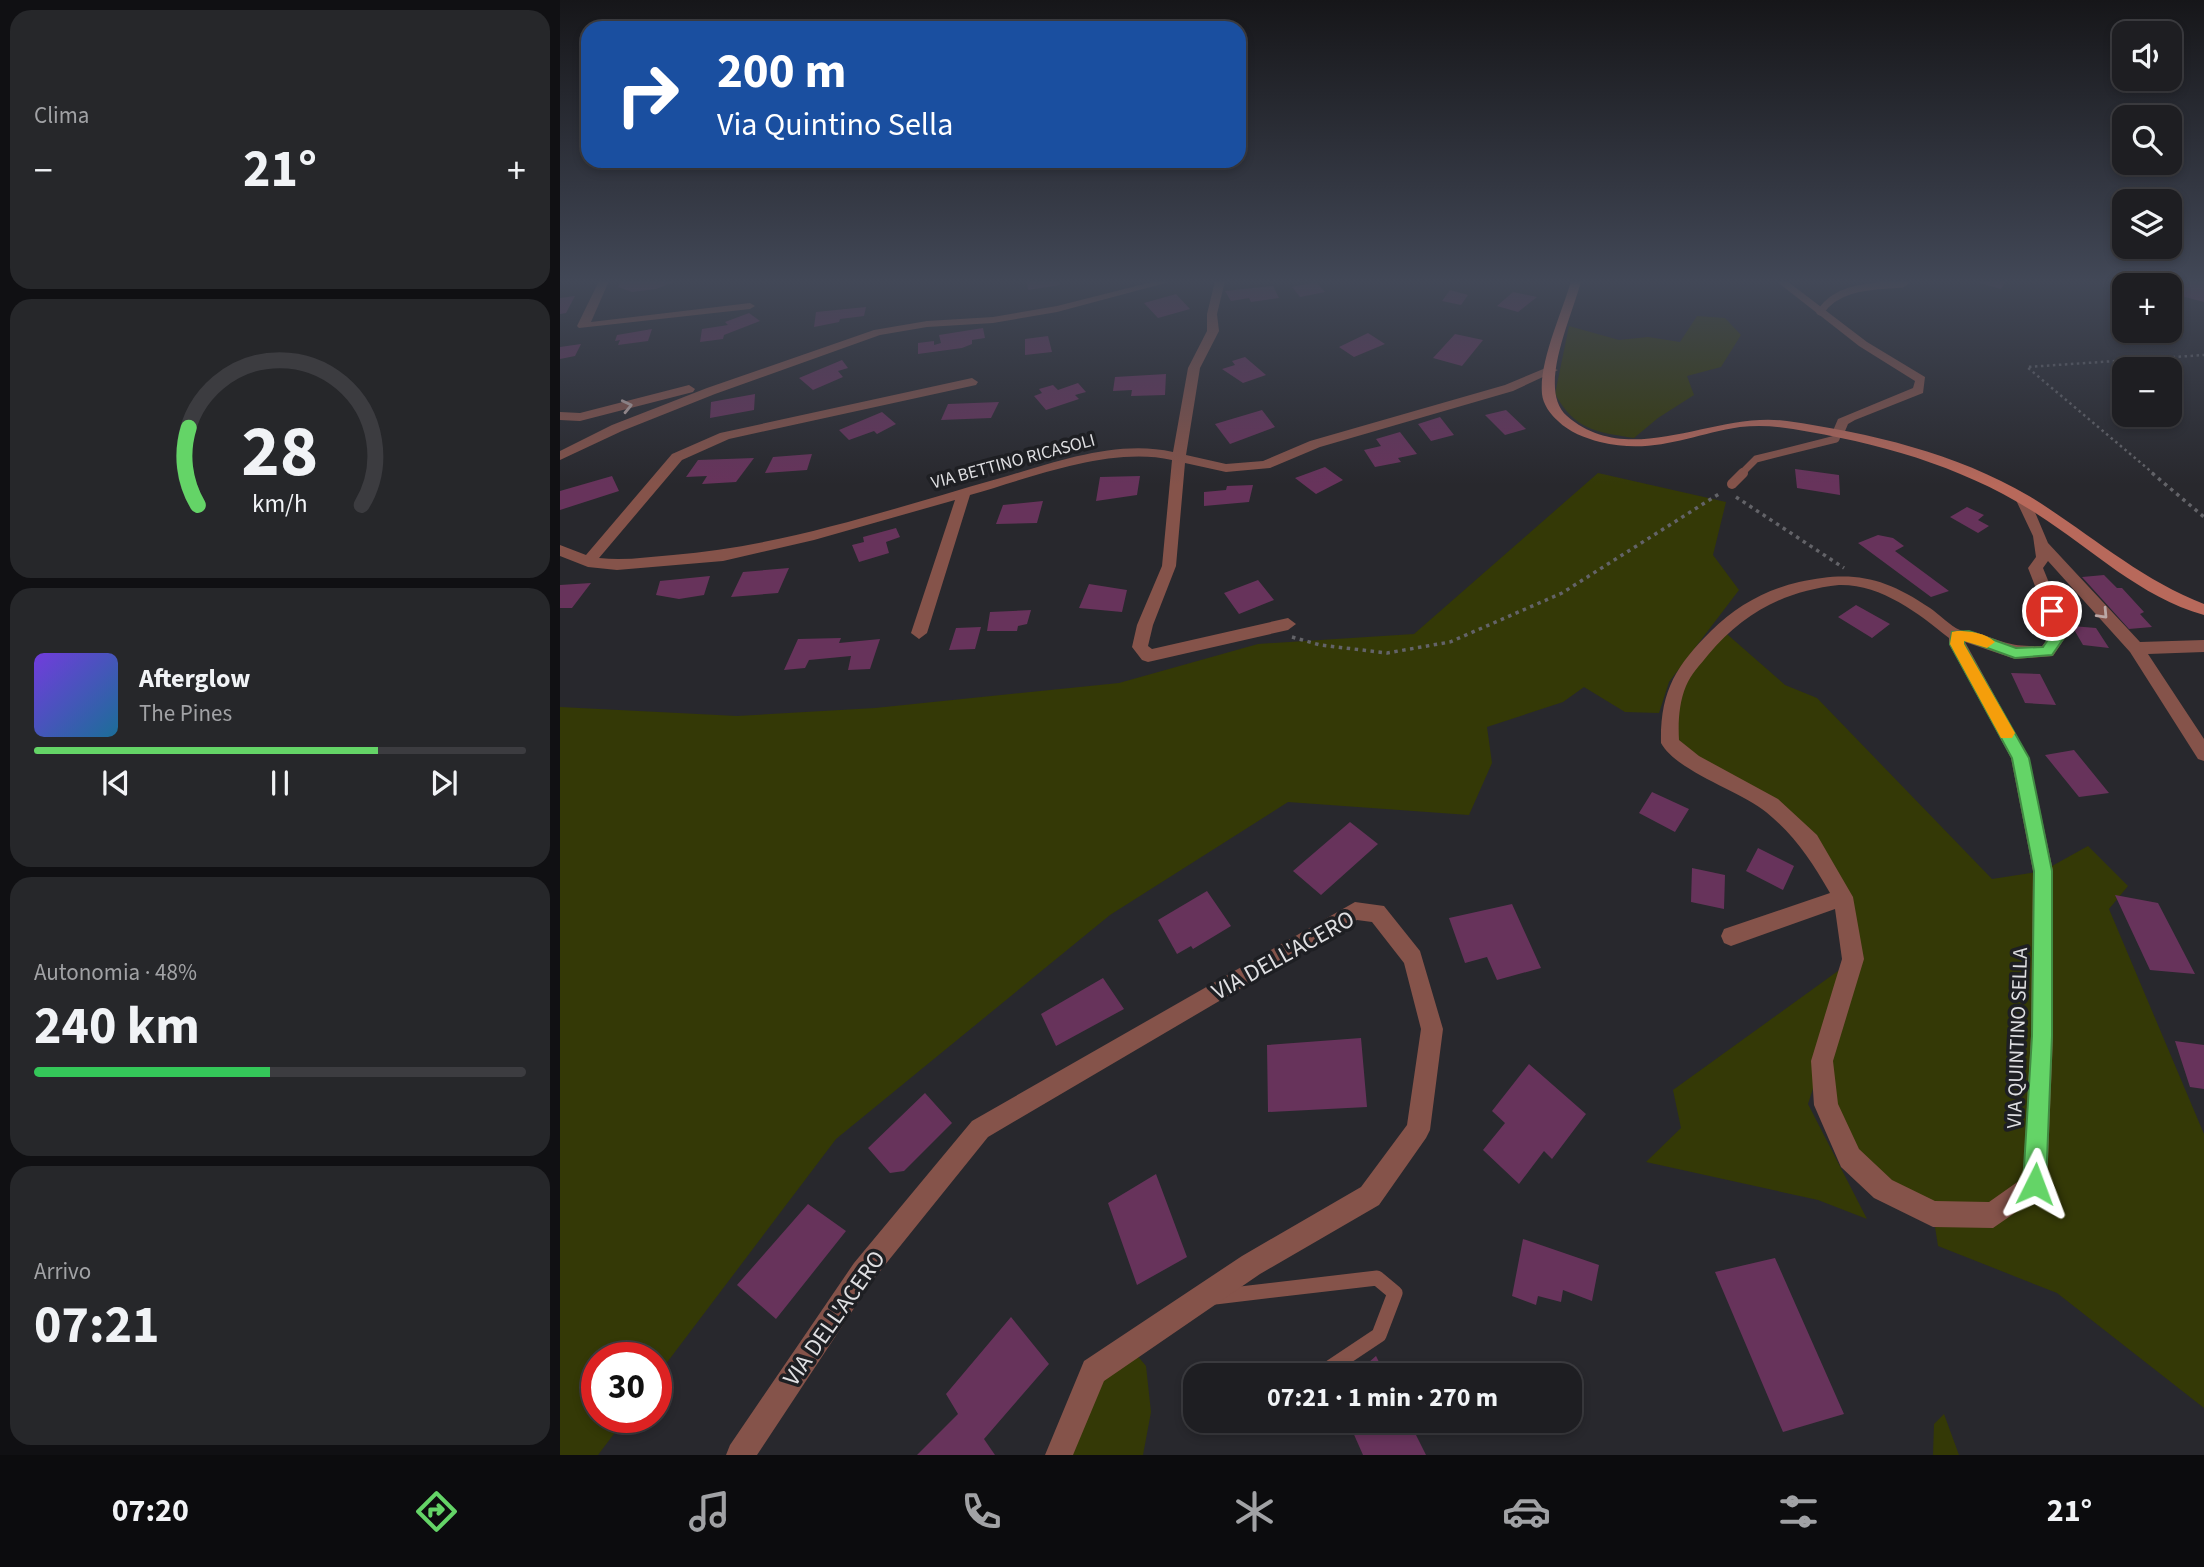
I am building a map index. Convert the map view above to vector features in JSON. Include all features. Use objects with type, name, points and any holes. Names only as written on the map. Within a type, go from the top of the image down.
[{"type":"street","points":[[560,456],[617,428],[830,349]]},
{"type":"street","points":[[1204,349],[1194,368],[1179,458],[1169,566],[1145,625],[1140,647],[1148,656],[1288,624]]},
{"type":"street","points":[[1558,349],[1548,394],[1552,406],[1566,422],[1606,438],[1631,443],[1668,442],[1755,422],[1838,433],[1944,463],[1983,478],[2022,498],[2143,582],[2184,604],[2204,610]]},
{"type":"street","points":[[1838,433],[1842,422],[1913,394],[1923,384],[1912,373],[1871,349]]},
{"type":"street","points":[[560,416],[580,417],[638,403],[824,351]]},
{"type":"street","name":"VIA BETTINO RICASOLI","points":[[560,550],[588,562],[617,565],[723,556],[814,535],[1079,460],[1151,451],[1226,468],[1265,465],[1338,437],[1509,388],[1552,370]]},
{"type":"street","points":[[588,562],[677,457],[725,436],[972,382]]},
{"type":"street","points":[[919,633],[964,493]]},
{"type":"street","name":"VIA QUINTINO SELLA","points":[[1957,636],[1957,644],[2021,758],[2043,871],[2042,1036],[2035,1184],[1993,1215],[1933,1214],[1883,1189],[1850,1158],[1826,1105],[1822,1061],[1853,959],[1843,897],[1810,841],[1772,805],[1693,761],[1670,743],[1669,714],[1682,676],[1720,628],[1753,605],[1784,589],[1836,580],[1866,582],[1901,599],[1957,636],[1969,636],[2015,653],[2047,652],[2061,632],[2035,568],[2043,557],[2042,545],[2022,498]]},
{"type":"street","points":[[2042,545],[2136,648],[2204,754]]},
{"type":"street","points":[[2136,648],[2204,646]]},
{"type":"street","points":[[1731,936],[1843,897]]},
{"type":"street","name":"VIA DELL'ACERO","points":[[740,1455],[863,1272],[980,1129],[1355,911],[1377,913],[1413,958],[1432,1028],[1418,1130],[1370,1196],[1251,1265],[1094,1371],[1059,1455]]},
{"type":"lane","points":[[1732,484],[1756,459],[1836,439],[1838,433]]},
{"type":"lane","points":[[1202,1298],[1377,1278],[1395,1293],[1391,1312],[1379,1335],[1337,1363]]},
{"type":"path","points":[[2204,355],[2027,368],[2204,517]]},
{"type":"path","points":[[1263,630],[1320,645],[1388,653],[1450,642],[1562,593],[1732,484]]},
{"type":"path","points":[[1724,490],[1866,582]]},
{"type":"green space","points":[[1564,349],[1732,349],[1721,367],[1687,376],[1694,395],[1658,418],[1634,438],[1608,434],[1579,422],[1570,415],[1555,394]]},
{"type":"green space","points":[[1598,473],[1726,502],[1713,555],[1739,590],[1669,682],[1659,713],[1625,712],[1584,687],[1563,702],[1487,727],[1492,763],[1469,815],[1288,802],[1110,915],[836,1139],[672,1356],[672,1342],[581,1342],[581,1433],[615,1433],[598,1455],[560,1455],[560,707],[737,716],[875,708],[1119,683],[1258,644],[1414,634]]},
{"type":"green space","points":[[1720,628],[1785,685],[1817,698],[1992,879],[2043,871],[2088,846],[2128,886],[2109,909],[2204,1134],[2204,1408],[2057,1293],[1938,1246],[1933,1214],[1850,1158],[1821,1064],[1808,1104],[1867,1219],[1818,1200],[1646,1162],[1681,1128],[1673,1090],[1849,963],[1850,946],[1810,841],[1670,743],[1682,676]]},
{"type":"green space","points":[[1130,1347],[1146,1366],[1151,1412],[1143,1455],[1059,1455],[1094,1371]]},
{"type":"green space","points":[[1944,1414],[1959,1455],[1933,1455],[1934,1424]]},
{"type":"building","points":[[560,349],[579,349],[575,356],[560,359]]},
{"type":"building","points":[[918,349],[955,349],[918,354]]},
{"type":"building","points":[[1025,349],[1051,349],[1052,352],[1025,355]]},
{"type":"building","points":[[1342,349],[1373,349],[1354,357]]},
{"type":"building","points":[[1441,349],[1476,349],[1462,366],[1433,358]]},
{"type":"building","points":[[1245,357],[1266,375],[1243,383],[1222,369],[1235,365],[1232,361]]},
{"type":"building","points":[[842,360],[848,368],[838,371],[843,377],[813,390],[799,378]]},
{"type":"building","points":[[1166,374],[1165,395],[1131,396],[1132,390],[1113,391],[1115,377]]},
{"type":"building","points":[[1078,383],[1086,392],[1075,395],[1079,399],[1046,410],[1034,396],[1042,393],[1039,389],[1053,385],[1058,390]]},
{"type":"building","points":[[755,394],[754,410],[710,418],[711,402]]},
{"type":"building","points":[[999,402],[991,418],[941,420],[948,404]]},
{"type":"building","points":[[1262,410],[1275,427],[1230,444],[1215,424]]},
{"type":"building","points":[[1506,410],[1526,429],[1505,435],[1485,415]]},
{"type":"building","points":[[882,412],[896,424],[877,434],[874,431],[849,440],[839,430]]},
{"type":"building","points":[[1440,417],[1454,435],[1431,441],[1418,424]]},
{"type":"building","points":[[1400,432],[1417,454],[1398,458],[1401,462],[1375,467],[1364,450],[1381,446],[1376,439]]},
{"type":"building","points":[[812,454],[807,470],[765,473],[773,457]]},
{"type":"building","points":[[754,458],[736,482],[702,484],[707,476],[686,477],[698,460]]},
{"type":"building","points":[[1325,467],[1343,480],[1316,494],[1295,478]]},
{"type":"building","points":[[1795,469],[1839,475],[1840,495],[1797,488]]},
{"type":"building","points":[[612,476],[619,491],[560,510],[560,491]]},
{"type":"building","points":[[1140,476],[1137,495],[1096,501],[1100,477]]},
{"type":"building","points":[[1253,485],[1249,502],[1204,506],[1204,492],[1226,490],[1227,486]]},
{"type":"building","points":[[1043,501],[1037,523],[996,524],[1003,505]]},
{"type":"building","points":[[1967,507],[1984,515],[1978,520],[1989,526],[1978,533],[1950,517]]},
{"type":"building","points":[[896,528],[900,537],[886,542],[889,553],[859,562],[852,545],[864,542],[863,537]]},
{"type":"building","points":[[1878,535],[1893,538],[1904,546],[1895,551],[1949,591],[1931,597],[1858,543]]},
{"type":"building","points":[[789,568],[778,593],[731,597],[743,572]]},
{"type":"building","points":[[2104,575],[2117,588],[2122,588],[2144,612],[2140,614],[2152,627],[2129,629],[2082,577]]},
{"type":"building","points":[[710,576],[704,595],[679,599],[656,595],[660,581]]},
{"type":"building","points":[[1258,580],[1274,600],[1239,614],[1224,593]]},
{"type":"building","points":[[591,583],[572,608],[560,608],[560,585]]},
{"type":"building","points":[[1089,584],[1127,590],[1122,612],[1079,608]]},
{"type":"building","points":[[1856,605],[1890,624],[1872,638],[1838,617]]},
{"type":"building","points":[[1031,610],[1027,624],[1018,626],[1017,631],[987,631],[990,612]]},
{"type":"building","points":[[2072,626],[2096,628],[2109,648],[2083,645]]},
{"type":"building","points":[[981,627],[975,649],[949,650],[956,628]]},
{"type":"building","points":[[841,638],[839,643],[880,639],[870,669],[848,670],[851,656],[809,660],[805,668],[784,670],[798,639]]},
{"type":"building","points":[[2011,673],[2040,674],[2056,705],[2025,703]]},
{"type":"building","points":[[2074,750],[2109,793],[2079,797],[2045,755]]},
{"type":"building","points":[[1652,792],[1689,809],[1675,832],[1639,813]]},
{"type":"building","points":[[1350,822],[1378,844],[1321,895],[1293,871]]},
{"type":"building","points":[[1758,848],[1794,866],[1783,890],[1746,871]]},
{"type":"building","points":[[1692,868],[1725,875],[1724,909],[1691,902]]},
{"type":"building","points":[[1207,891],[1231,926],[1193,949],[1191,946],[1177,954],[1158,920]]},
{"type":"building","points":[[2115,895],[2158,903],[2195,974],[2150,970]]},
{"type":"building","points":[[1512,904],[1541,968],[1497,980],[1487,957],[1465,963],[1449,918]]},
{"type":"building","points":[[1103,978],[1124,1009],[1056,1046],[1041,1014]]},
{"type":"building","points":[[1361,1038],[1367,1107],[1268,1112],[1267,1045]]},
{"type":"building","points":[[2175,1041],[2204,1045],[2204,1089],[2190,1087]]},
{"type":"building","points":[[1529,1064],[1586,1114],[1552,1159],[1544,1151],[1519,1184],[1483,1150],[1505,1123],[1492,1111]]},
{"type":"building","points":[[925,1093],[952,1123],[904,1171],[890,1173],[868,1148]]},
{"type":"building","points":[[1156,1174],[1187,1257],[1137,1285],[1108,1203]]},
{"type":"building","points":[[808,1204],[846,1231],[776,1319],[737,1285]]},
{"type":"building","points":[[1523,1239],[1599,1265],[1592,1301],[1563,1290],[1561,1302],[1538,1296],[1536,1305],[1512,1296]]},
{"type":"building","points":[[1775,1258],[1844,1414],[1783,1432],[1715,1272]]},
{"type":"building","points":[[1011,1317],[1049,1364],[984,1439],[995,1455],[917,1455],[958,1414],[946,1394]]},
{"type":"building","points":[[1376,1356],[1380,1363],[1368,1363]]},
{"type":"building","points":[[1353,1433],[1415,1433],[1426,1455],[1363,1455]]},
{"type":"slow traffic","points":[[1987,642],[1969,636],[1957,636],[1957,644],[2007,733]]},
{"type":"route","points":[[2035,1184],[2042,1036],[2043,871],[2021,758],[1957,644],[1957,636],[1969,636],[2015,653],[2047,652],[2061,632],[2052,611]]}]
